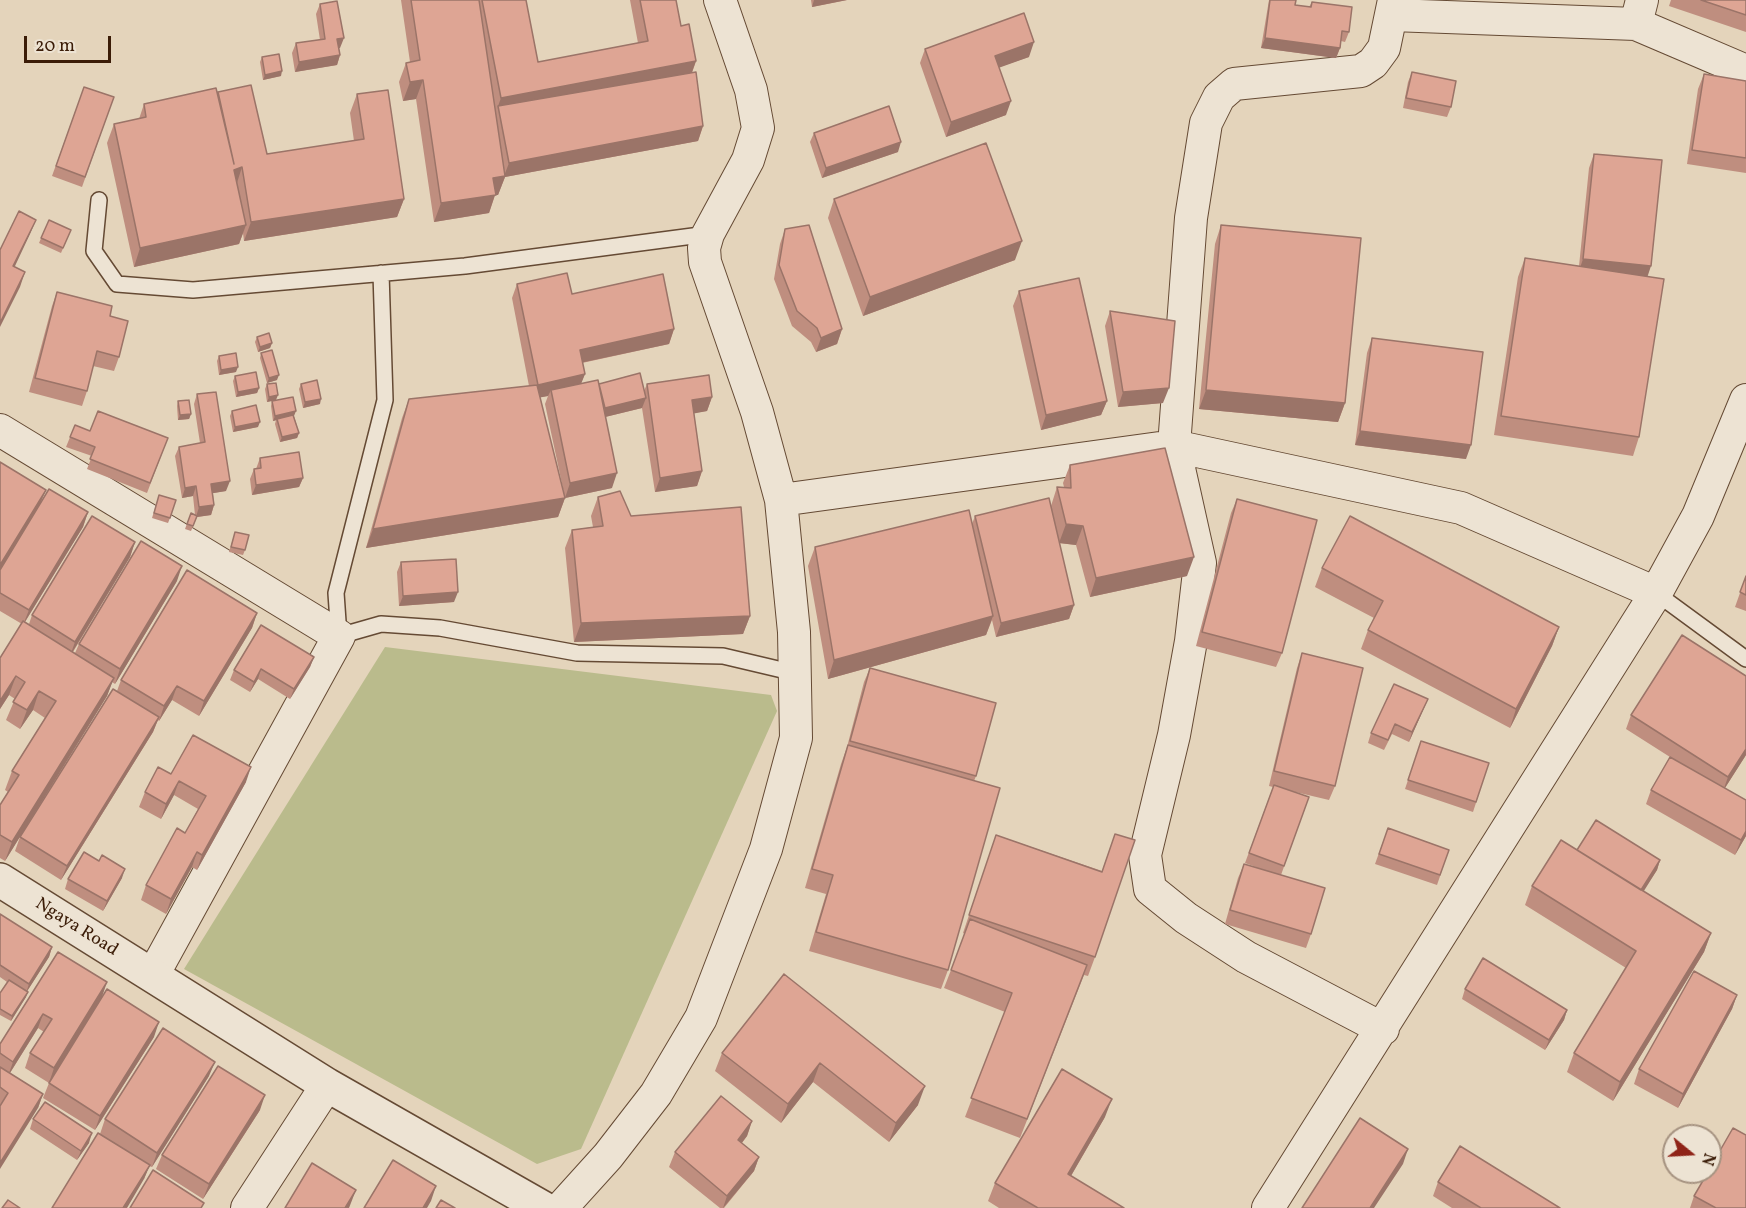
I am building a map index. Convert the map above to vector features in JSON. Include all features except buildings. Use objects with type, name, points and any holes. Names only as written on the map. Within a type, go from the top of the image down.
[{"type":"street","points":[[561,1208],[608,1156],[656,1094],[701,1018],[766,849],[796,738],[794,632],[781,500],[757,412],[705,262],[704,248],[708,234],[748,160],[758,128],[751,90],[720,0]]},
{"type":"street","points":[[1383,1029],[1246,957],[1186,918],[1150,889],[1145,855],[1174,735],[1191,641],[1200,563],[1174,446],[1191,218],[1206,123],[1220,97],[1234,84],[1361,71],[1373,63],[1384,48],[1393,7],[1639,12],[1746,71]]},
{"type":"street","points":[[1268,1208],[1656,593],[1698,516],[1746,400]]},
{"type":"street","points":[[0,430],[339,636],[153,975]]},
{"type":"street","points":[[781,500],[1174,446],[1461,508],[1656,593]]},
{"type":"street","name":"Ngaya Road","points":[[0,880],[327,1085],[543,1208]]},
{"type":"street","points":[[247,1208],[327,1085]]},
{"type":"lane","points":[[99,200],[94,251],[117,284],[193,290],[465,266],[708,234]]},
{"type":"lane","points":[[381,273],[385,400],[336,593],[339,636],[381,624],[440,628],[578,653],[723,657],[795,673]]},
{"type":"lane","points":[[1656,593],[1746,659]]},
{"type":"green space","points":[[385,647],[771,695],[777,711],[581,1149],[537,1164],[184,969]]}]
